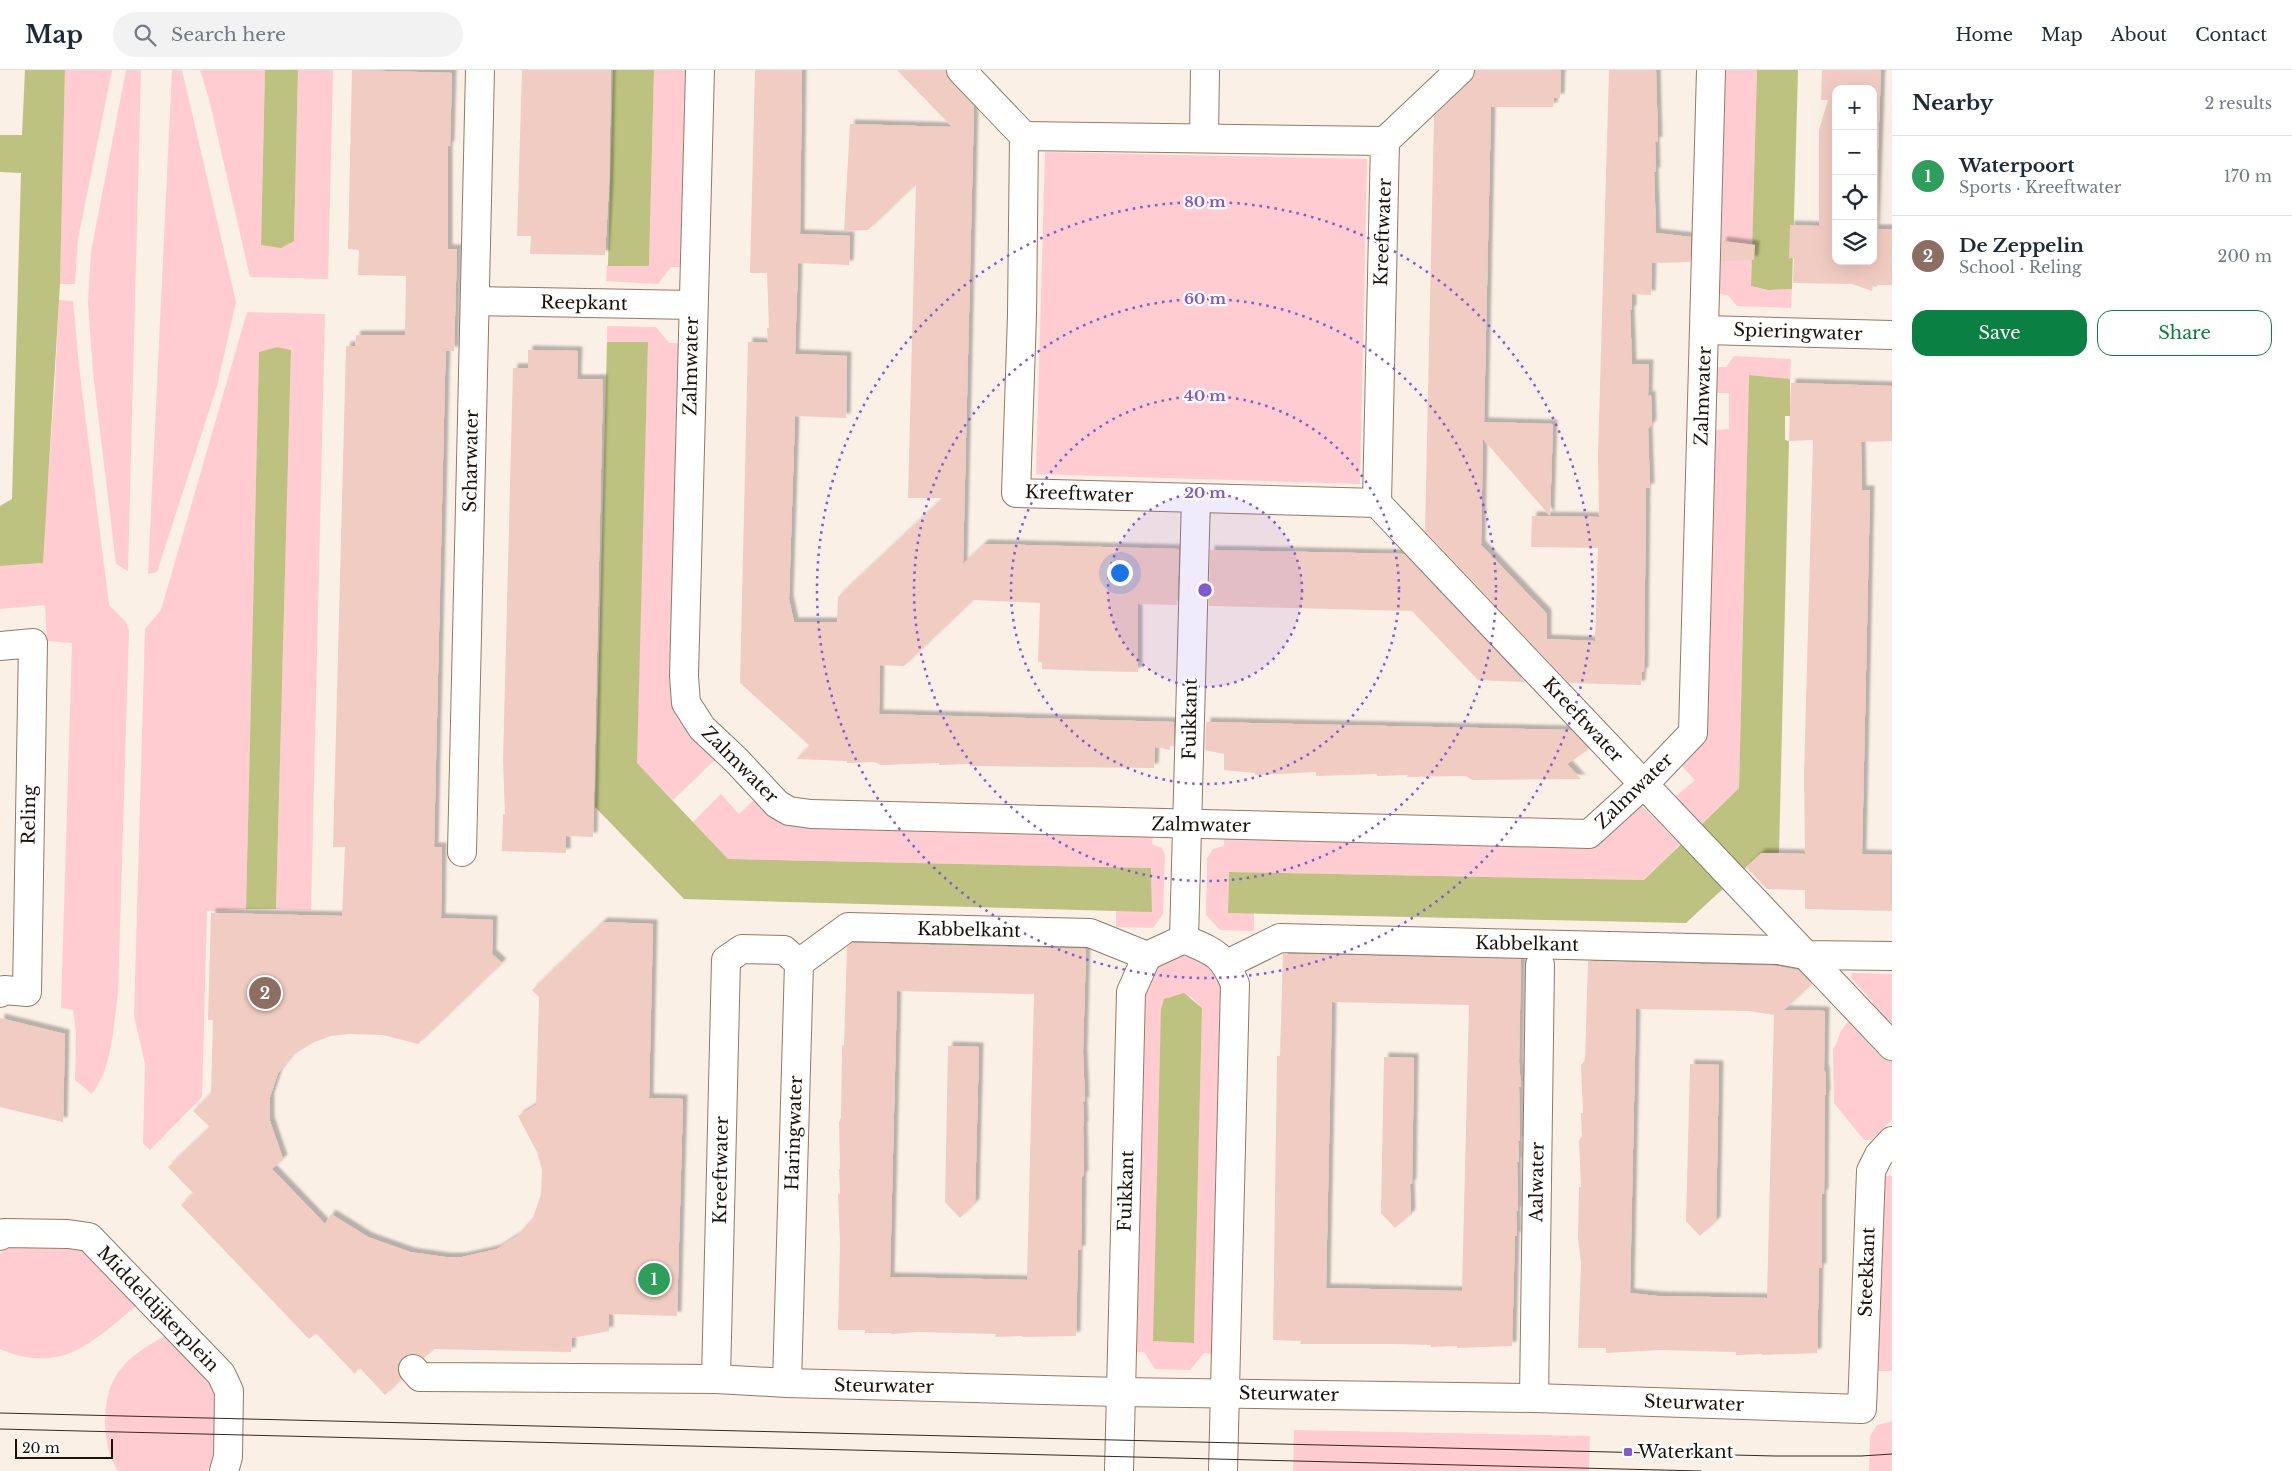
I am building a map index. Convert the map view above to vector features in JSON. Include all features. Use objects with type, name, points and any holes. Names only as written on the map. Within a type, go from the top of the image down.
[{"type":"street","name":"Scharwater","points":[[462,852],[480,70]]},
{"type":"street","name":"Zalmwater","points":[[700,70],[684,676],[686,703],[702,728],[738,761],[777,804],[790,811],[811,814],[1589,834],[1644,784],[1693,734],[1711,70]]},
{"type":"street","points":[[961,70],[1024,136],[1386,141],[1460,70]]},
{"type":"street","points":[[1204,138],[1206,70]]},
{"type":"street","name":"Kreeftwater","points":[[1024,136],[1022,315],[1016,493],[1377,503],[1892,1046]]},
{"type":"street","name":"Kreeftwater","points":[[1377,503],[1386,141]]},
{"type":"street","name":"Reepkant","points":[[475,301],[693,305]]},
{"type":"street","name":"Spieringwater","points":[[1704,330],[1892,335]]},
{"type":"street","name":"Fuikkant","points":[[1184,939],[1196,498]]},
{"type":"street","name":"Reling","points":[[0,646],[33,643],[27,992],[4,990],[0,993]]},
{"type":"street","name":"Kabbelkant","points":[[799,963],[848,927],[1090,933],[1148,956]]},
{"type":"street","name":"Kabbelkant","points":[[1227,964],[1280,938],[1778,950],[1805,955],[1892,956]]},
{"type":"street","points":[[1148,956],[1184,939],[1214,952],[1227,964],[1236,984],[1223,1471]]},
{"type":"street","name":"Kreeftwater","points":[[716,1379],[726,960],[742,949],[784,950],[799,963]]},
{"type":"street","name":"Fuikkant","points":[[1118,1471],[1131,992],[1148,956]]},
{"type":"street","name":"Haringwater","points":[[787,1383],[799,963]]},
{"type":"street","name":"Aalwater","points":[[1534,1398],[1540,965]]},
{"type":"street","name":"Steekkant","points":[[1862,1409],[1871,1171],[1879,1155],[1892,1141]]},
{"type":"street","name":"Middeldijkerplein","points":[[0,1236],[4,1233],[68,1234],[89,1237],[158,1307],[221,1374],[229,1391],[228,1458],[224,1471]]},
{"type":"street","name":"Steurwater","points":[[413,1369],[420,1377],[716,1379],[787,1383],[1120,1392],[1534,1398],[1862,1409]]},
{"type":"shaded area","points":[[25,70],[65,70],[60,284],[43,563],[0,566],[0,506],[12,499],[21,173],[0,172],[0,135],[22,135]]},
{"type":"shaded area","points":[[65,70],[112,70],[78,239],[75,284],[60,284]]},
{"type":"shaded area","points":[[126,70],[141,70],[128,571],[116,564],[93,373],[88,302],[91,252]]},
{"type":"shaded area","points":[[172,70],[182,70],[236,302],[217,386],[157,572],[148,574]]},
{"type":"shaded area","points":[[200,70],[265,70],[261,245],[294,241],[298,70],[333,70],[328,279],[250,277],[209,99]]},
{"type":"shaded area","points":[[265,70],[298,70],[294,241],[281,248],[261,245]]},
{"type":"shaded area","points":[[613,70],[654,70],[649,266],[608,266]]},
{"type":"shaded area","points":[[654,70],[687,70],[682,267],[671,267],[658,284],[606,281],[607,265],[649,266]]},
{"type":"shaded area","points":[[1723,70],[1757,70],[1751,286],[1768,290],[1792,289],[1791,308],[1737,306],[1728,295],[1717,294]]},
{"type":"shaded area","points":[[1757,70],[1798,70],[1792,289],[1768,290],[1751,286]]},
{"type":"shaded area","points":[[1045,152],[1367,159],[1360,484],[1036,474]]},
{"type":"shaded area","points":[[59,300],[73,301],[79,366],[109,605],[125,621],[129,630],[118,994],[108,1059],[99,1083],[92,1094],[75,1080],[76,1034],[73,1010],[61,1008],[72,643],[47,641],[45,605],[0,609],[0,566],[42,563]]},
{"type":"shaded area","points":[[247,312],[325,314],[311,910],[276,909],[291,350],[277,347],[259,352],[246,909],[207,911],[202,1097],[150,1150],[143,1143],[145,1064],[134,1016],[145,629],[161,610]]},
{"type":"shaded area","points":[[607,326],[656,327],[669,343],[680,343],[673,707],[681,722],[716,759],[673,800],[636,763],[648,343],[607,342]]},
{"type":"shaded area","points":[[607,342],[648,342],[637,763],[728,859],[1151,868],[1152,912],[684,899],[595,807]]},
{"type":"shaded area","points":[[277,347],[291,350],[276,909],[246,909],[259,352]]},
{"type":"shaded area","points":[[1734,356],[1791,359],[1790,379],[1749,375],[1739,788],[1700,825],[1674,798],[1695,780],[1680,764],[1706,724],[1715,430],[1729,429],[1729,393],[1715,393],[1716,367],[1726,367]]},
{"type":"shaded area","points":[[1749,375],[1790,379],[1790,416],[1785,416],[1785,440],[1789,441],[1779,853],[1761,853],[1760,858],[1756,858],[1686,923],[1228,913],[1229,872],[1644,880],[1739,788]]},
{"type":"shaded area","points":[[721,794],[739,814],[755,799],[778,820],[796,826],[1153,836],[1152,844],[1162,848],[1165,855],[1163,914],[1153,928],[1116,927],[1116,911],[1152,911],[1151,868],[728,859],[693,822]]},
{"type":"shaded area","points":[[1639,803],[1680,844],[1644,880],[1229,872],[1228,912],[1254,913],[1254,931],[1220,930],[1206,915],[1207,858],[1213,849],[1224,846],[1224,838],[1576,846]]},
{"type":"shaded area","points":[[1176,955],[1184,956],[1203,964],[1213,973],[1222,986],[1213,1354],[1204,1353],[1190,1370],[1155,1369],[1144,1352],[1134,1352],[1142,994],[1152,969]],"holes":[[[1190,996],[1202,1008],[1194,1343]]]},
{"type":"shaded area","points":[[1852,973],[1892,974],[1892,1120],[1871,1140],[1864,1140],[1834,1103],[1833,1049],[1845,1025],[1873,1002],[1851,978]]},
{"type":"shaded area","points":[[1184,993],[1202,1008],[1194,1343],[1153,1341],[1161,1009],[1164,999]]},
{"type":"shaded area","points":[[1881,1176],[1892,1176],[1892,1371],[1875,1371]]},
{"type":"shaded area","points":[[8,1246],[83,1250],[136,1306],[90,1343],[58,1357],[22,1356],[0,1349],[0,1254]]},
{"type":"shaded area","points":[[165,1336],[215,1389],[213,1464],[206,1471],[118,1471],[108,1448],[105,1423],[106,1406],[113,1380],[128,1361]]},
{"type":"shaded area","points":[[1892,1421],[1892,1471],[1869,1471],[1870,1436],[1877,1425]]},
{"type":"shaded area","points":[[1294,1430],[1590,1436],[1589,1471],[1293,1471]]},
{"type":"building","points":[[352,70],[452,73],[450,146],[448,146],[448,249],[457,249],[454,351],[446,351],[445,376],[434,847],[442,847],[441,918],[493,920],[492,954],[502,963],[418,1044],[383,1035],[349,1034],[331,1036],[314,1042],[291,1056],[278,1073],[270,1097],[270,1121],[283,1159],[272,1169],[325,1224],[331,1214],[368,1237],[410,1252],[445,1257],[462,1257],[497,1249],[517,1236],[533,1218],[541,1194],[542,1170],[537,1152],[518,1116],[536,1105],[539,997],[532,990],[603,922],[653,924],[649,1098],[683,1099],[677,1316],[609,1314],[609,1331],[572,1338],[571,1352],[433,1349],[424,1358],[418,1354],[410,1354],[402,1358],[398,1364],[398,1372],[401,1379],[385,1395],[359,1367],[355,1374],[316,1333],[309,1339],[181,1205],[193,1193],[168,1167],[210,1127],[193,1111],[211,1094],[213,1020],[208,1020],[211,913],[342,916],[345,847],[333,847],[346,346],[355,346],[356,335],[405,335],[406,276],[358,275],[359,250],[348,249]]},
{"type":"building","points":[[522,70],[611,70],[609,185],[605,255],[530,254],[531,236],[517,236]]},
{"type":"building","points":[[755,70],[802,70],[800,234],[850,236],[849,265],[798,263],[795,354],[847,356],[846,418],[795,416],[789,599],[794,622],[837,622],[838,597],[943,498],[908,498],[916,184],[868,230],[844,231],[850,124],[952,127],[897,70],[946,70],[950,81],[974,106],[963,564],[984,544],[1179,549],[1177,605],[1138,604],[1138,672],[1091,671],[1042,669],[1042,662],[1038,662],[1040,603],[973,600],[904,666],[880,665],[879,714],[1174,722],[1174,745],[1170,745],[1170,750],[1155,747],[1154,768],[970,766],[969,764],[939,765],[939,763],[881,765],[875,762],[847,763],[847,761],[796,759],[810,746],[740,683],[748,342],[768,343],[767,328],[769,328],[767,273],[750,273]]},
{"type":"building","points":[[1475,70],[1561,70],[1560,98],[1554,98],[1553,107],[1491,107],[1484,422],[1553,424],[1550,516],[1483,439],[1481,545],[1547,614],[1547,639],[1595,641],[1598,548],[1531,547],[1532,516],[1599,517],[1598,456],[1609,70],[1656,70],[1658,142],[1655,141],[1656,172],[1654,172],[1656,233],[1691,237],[1690,262],[1652,263],[1651,295],[1632,294],[1632,310],[1630,310],[1632,364],[1649,364],[1648,396],[1651,395],[1652,424],[1648,429],[1650,488],[1646,488],[1644,672],[1642,672],[1641,685],[1569,683],[1425,531],[1434,116],[1471,81]]},
{"type":"building","points":[[1822,70],[1881,70],[1877,176],[1877,85],[1832,85],[1832,265],[1877,265],[1877,229],[1892,229],[1892,285],[1873,285],[1872,291],[1852,284],[1793,283],[1794,258],[1789,258],[1790,225],[1819,226],[1819,130],[1828,100],[1821,100]]},
{"type":"building","points":[[1722,241],[1755,245],[1754,260],[1721,261]]},
{"type":"building","points":[[528,350],[578,351],[577,379],[603,379],[593,837],[566,836],[566,853],[502,851],[503,814],[505,814],[503,761],[513,368],[528,368]]},
{"type":"building","points":[[1791,383],[1892,386],[1892,441],[1861,442],[1862,490],[1870,490],[1862,854],[1892,855],[1892,911],[1805,909],[1805,890],[1767,889],[1746,867],[1761,853],[1805,854],[1804,777],[1813,440],[1789,441]]},
{"type":"building","points":[[1210,550],[1404,554],[1525,682],[1478,680],[1412,611],[1209,606]]},
{"type":"building","points":[[1206,722],[1571,730],[1589,749],[1567,764],[1581,779],[1472,780],[1466,776],[1407,777],[1408,775],[1377,776],[1377,774],[1316,776],[1316,772],[1255,775],[1255,773],[1224,770],[1224,754],[1205,750]]},
{"type":"building","points":[[853,943],[1086,949],[1083,1052],[1085,1101],[1083,1102],[1084,1174],[1082,1177],[1081,1250],[1078,1250],[1076,1336],[995,1337],[996,1334],[917,1332],[892,1334],[865,1333],[865,1330],[838,1330],[840,1244],[838,1194],[840,1194],[839,1122],[841,1118],[842,1045],[844,1046],[847,947]],"holes":[[[897,991],[1034,994],[1027,1280],[890,1277]]]},
{"type":"building","points":[[1283,954],[1521,959],[1520,1141],[1518,1141],[1519,1162],[1517,1162],[1518,1211],[1516,1211],[1517,1236],[1515,1236],[1512,1346],[1457,1348],[1457,1346],[1431,1347],[1431,1345],[1392,1344],[1300,1344],[1301,1341],[1273,1340],[1277,1056],[1280,1056]],"holes":[[[1332,1002],[1469,1005],[1462,1291],[1326,1288]]]},
{"type":"building","points":[[1588,961],[1776,966],[1798,970],[1812,984],[1784,1010],[1825,1011],[1824,1194],[1822,1194],[1822,1268],[1819,1268],[1817,1353],[1736,1355],[1736,1352],[1659,1350],[1606,1353],[1606,1348],[1578,1348],[1581,1263],[1578,1237],[1579,1187],[1581,1187],[1579,1140],[1582,1136],[1581,1113],[1583,1113],[1581,1065],[1585,1060]],"holes":[[[1636,1009],[1749,1011],[1774,1015],[1767,1298],[1657,1296],[1630,1293]]]},
{"type":"building","points":[[0,1018],[65,1034],[63,1122],[0,1107]]},
{"type":"building","points":[[948,1046],[979,1047],[975,1203],[960,1218],[945,1202]]},
{"type":"building","points":[[1384,1057],[1414,1058],[1412,1184],[1410,1184],[1411,1214],[1395,1228],[1381,1213]]},
{"type":"building","points":[[1690,1064],[1719,1065],[1716,1221],[1700,1236],[1686,1221]]},
{"type":"tram line","points":[[0,1413],[1775,1456],[1892,1454]]},
{"type":"tram line","points":[[0,1429],[1701,1471]]},
{"type":"place","name":"De Zeppelin","points":[[265,993]]},
{"type":"place","name":"Waterpoort","points":[[654,1279]]},
{"type":"place","name":"Waterkant","points":[[1628,1452]]}]
